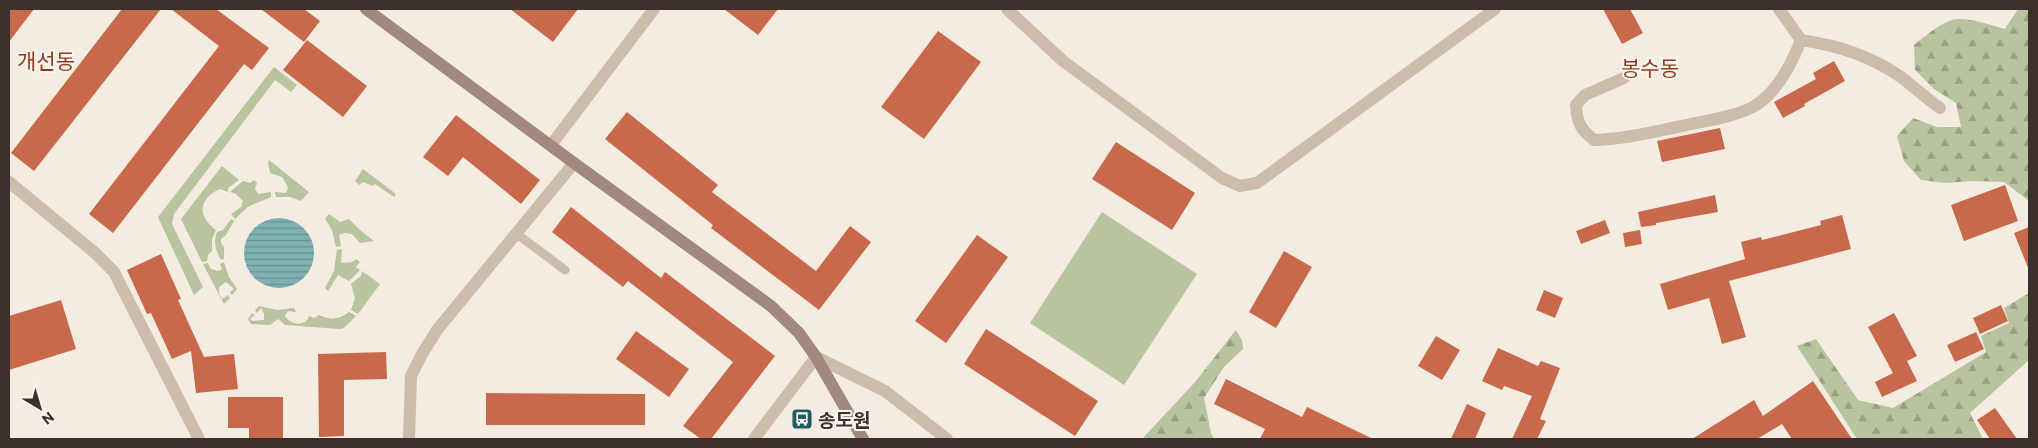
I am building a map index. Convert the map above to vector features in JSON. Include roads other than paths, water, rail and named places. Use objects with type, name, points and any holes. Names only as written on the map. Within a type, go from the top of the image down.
[{"type":"main road","points":[[366,9],[772,306],[799,333],[816,357],[863,439]]},
{"type":"street","points":[[551,145],[654,9]]},
{"type":"street","points":[[1007,9],[1064,61],[1222,178],[1240,186],[1256,183],[1495,9]]},
{"type":"street","points":[[1779,9],[1801,40],[1830,44],[1883,66],[1902,78],[1940,108]]},
{"type":"street","points":[[1624,78],[1585,95],[1576,105],[1577,118],[1583,132],[1594,140],[1619,139],[1720,118],[1754,106],[1774,88],[1790,66],[1801,40]]},
{"type":"street","points":[[409,439],[411,376],[422,354],[438,330],[574,163]]},
{"type":"street","points":[[9,182],[94,252],[114,272],[198,439]]},
{"type":"street","points":[[754,439],[816,357],[885,391],[947,439]]},
{"type":"lane","points":[[517,234],[565,270]]},
{"type":"water","points":[[279,218],[292,221],[304,228],[311,240],[314,253],[311,266],[304,278],[292,285],[279,288],[266,285],[254,278],[247,266],[244,253],[247,240],[254,228],[266,221]]},
{"type":"place","name":"송도원","points":[[802,419]]},
{"type":"district","name":"개선동","points":[[46,60]]},
{"type":"district","name":"봉수동","points":[[1650,67]]}]
